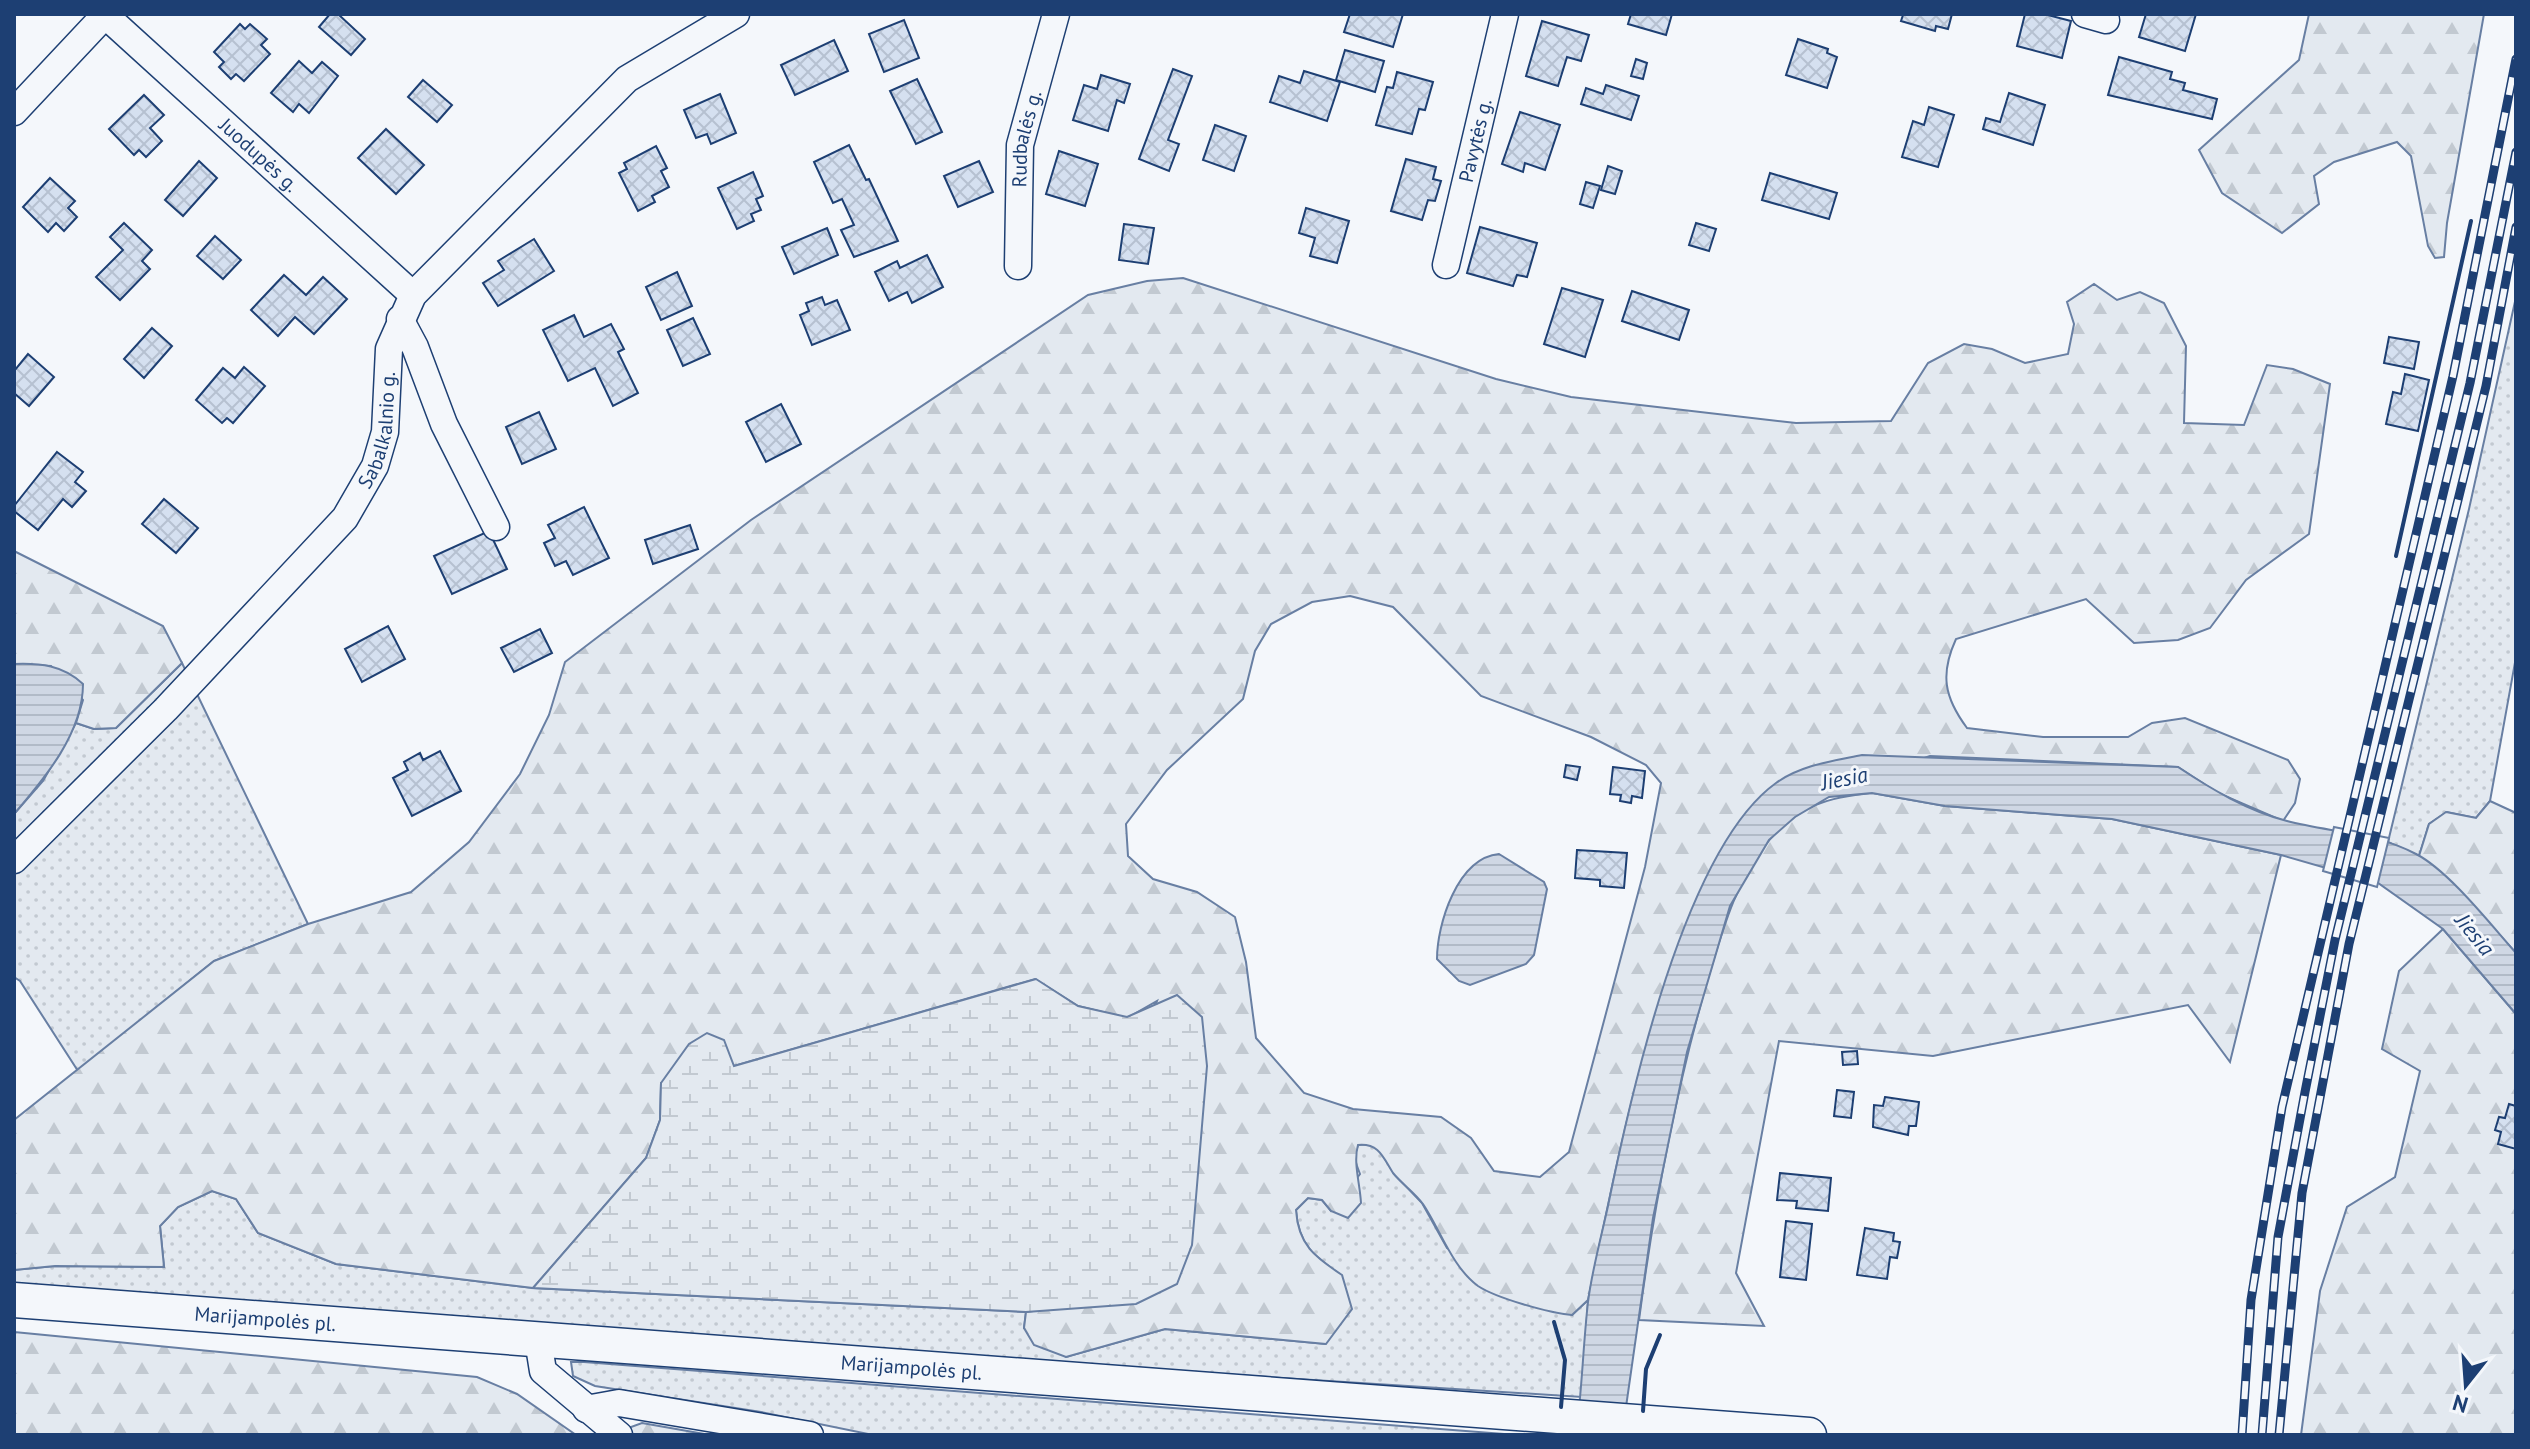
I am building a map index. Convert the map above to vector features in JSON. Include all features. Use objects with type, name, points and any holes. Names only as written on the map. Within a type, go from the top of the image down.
[{"type":"main road","name":"Marijampolės pl.","points":[[14,1300],[1809,1435]]},
{"type":"street","name":"Juodupės g.","points":[[105,14],[413,295]]},
{"type":"street","points":[[14,112],[105,14]]},
{"type":"street","name":"Sabalkalnio g.","points":[[14,860],[166,709],[345,518],[375,466],[385,432],[389,349],[413,295],[627,79],[736,14]]},
{"type":"street","name":"Rudbalės g.","points":[[1018,266],[1020,145],[1056,14]]},
{"type":"street","name":"Pavytės g.","points":[[1446,265],[1505,14]]},
{"type":"street","points":[[400,319],[415,347],[444,424],[496,527]]},
{"type":"street","points":[[538,1340],[543,1371],[619,1435]]},
{"type":"street","points":[[586,1409],[619,1403],[810,1435]]},
{"type":"green space","points":[[2309,14],[2484,14],[2447,223],[2444,257],[2435,258],[2428,246],[2411,156],[2397,142],[2334,162],[2314,176],[2319,204],[2282,233],[2222,193],[2199,150],[2299,60]]},
{"type":"green space","points":[[1183,278],[1496,379],[1571,397],[1796,423],[1891,421],[1928,363],[1964,344],[1992,349],[2025,363],[2068,354],[2074,324],[2067,302],[2094,284],[2117,300],[2140,292],[2164,303],[2186,346],[2184,423],[2244,425],[2267,365],[2293,369],[2330,384],[2309,534],[2246,580],[2210,628],[2178,640],[2134,643],[2086,599],[1956,639],[1946,674],[1949,695],[1967,728],[2043,737],[2128,737],[2152,723],[2185,718],[2288,760],[2300,779],[2295,803],[2283,821],[2218,793],[2178,767],[1930,756],[1742,818],[1711,875],[1663,992],[1629,1113],[1588,1300],[1572,1315],[1523,1304],[1478,1286],[1461,1269],[1423,1204],[1393,1173],[1380,1152],[1371,1146],[1358,1145],[1356,1166],[1361,1203],[1348,1218],[1331,1211],[1322,1200],[1308,1198],[1296,1210],[1304,1241],[1316,1256],[1342,1275],[1352,1309],[1326,1344],[1165,1329],[1066,1357],[1034,1345],[1024,1328],[1026,1312],[1040,1310],[1157,1001],[1127,1018],[1078,1006],[1035,979],[734,1066],[661,1083],[660,1120],[646,1158],[533,1288],[336,1264],[258,1233],[236,1199],[212,1191],[178,1207],[160,1226],[164,1267],[55,1266],[14,1270],[14,1120],[214,961],[308,924],[411,892],[469,842],[520,774],[549,715],[565,662],[751,520],[1088,295],[1147,281]],"holes":[[[1350,596],[1393,607],[1481,696],[1591,737],[1646,765],[1661,783],[1645,867],[1569,1152],[1540,1177],[1494,1171],[1471,1138],[1441,1117],[1353,1109],[1304,1093],[1256,1038],[1246,962],[1235,917],[1197,892],[1153,879],[1128,856],[1126,824],[1167,770],[1243,699],[1255,651],[1271,624],[1312,602]]]},
{"type":"green space","points":[[2516,297],[2516,657],[2490,801],[2476,818],[2447,812],[2429,824],[2419,856],[2388,842],[2469,509]]},
{"type":"green space","points":[[14,551],[163,626],[182,663],[116,728],[94,729],[76,723],[83,700],[51,666],[14,664]]},
{"type":"green space","points":[[182,663],[308,924],[214,961],[78,1071],[20,981],[14,977],[14,814],[43,781],[76,723],[94,729],[116,728]]},
{"type":"green space","points":[[1872,793],[1945,806],[2112,819],[2281,855],[2230,1062],[2188,1005],[1933,1056],[1779,1041],[1736,1273],[1764,1326],[1639,1320],[1675,1108],[1718,944],[1731,907],[1758,855],[1781,827],[1804,811],[1829,800]]},
{"type":"green space","points":[[2490,801],[2516,813],[2516,953],[2468,900],[2419,856],[2429,824],[2446,812],[2476,818]]},
{"type":"green space","points":[[2443,929],[2516,1014],[2516,1435],[2301,1435],[2320,1291],[2347,1207],[2395,1177],[2420,1071],[2382,1049],[2399,971]]},
{"type":"green space","points":[[1036,979],[1078,1006],[1127,1017],[1177,995],[1202,1017],[1207,1066],[1192,1245],[1177,1284],[1136,1304],[1026,1312],[533,1288],[646,1158],[660,1120],[661,1083],[689,1044],[707,1033],[724,1040],[734,1066]]},
{"type":"green space","points":[[1369,1144],[1380,1151],[1395,1175],[1422,1203],[1447,1248],[1572,1315],[1588,1300],[1582,1397],[1126,1368],[14,1286],[14,1270],[55,1266],[164,1267],[160,1226],[178,1207],[212,1191],[236,1199],[258,1233],[336,1264],[533,1288],[1026,1312],[1024,1328],[1066,1357],[1165,1329],[1325,1344],[1342,1276],[1324,1263],[1304,1241],[1296,1210],[1308,1198],[1322,1200],[1331,1211],[1360,1174],[1354,1158],[1358,1145]]},
{"type":"green space","points":[[14,1332],[477,1377],[517,1394],[576,1435],[14,1435]]},
{"type":"green space","points":[[571,1362],[1517,1435],[873,1435],[761,1412],[595,1386],[573,1376]]},
{"type":"green space","points":[[642,1423],[710,1435],[609,1435]]},
{"type":"water","points":[[14,664],[51,666],[83,684],[77,720],[60,754],[14,814]]},
{"type":"water","name":"Jiesia","points":[[1862,755],[2178,767],[2230,798],[2272,817],[2369,837],[2401,847],[2442,873],[2516,953],[2516,1014],[2443,929],[2378,883],[2281,855],[2112,819],[1945,806],[1872,793],[1829,797],[1795,817],[1769,840],[1730,906],[1687,1052],[1653,1218],[1622,1435],[1576,1435],[1594,1266],[1647,1042],[1688,917],[1714,862],[1743,816],[1776,783],[1807,768]]},
{"type":"water","points":[[1499,854],[1544,882],[1547,889],[1534,955],[1526,964],[1470,985],[1459,981],[1437,959],[1441,929],[1452,895],[1461,880],[1484,858]]},
{"type":"pier","points":[[2334,827],[2389,838],[2377,887],[2323,871]]},
{"type":"building","points":[[330,14],[338,14],[365,39],[351,55],[319,27]]},
{"type":"building","points":[[1350,14],[1403,14],[1393,47],[1344,32]]},
{"type":"building","points":[[1631,14],[1672,14],[1666,35],[1628,24]]},
{"type":"building","points":[[1900,14],[1952,14],[1948,29],[1936,26],[1935,31],[1901,21],[1903,15]]},
{"type":"building","points":[[2025,14],[2044,14],[2071,21],[2062,58],[2017,46]]},
{"type":"building","points":[[2146,14],[2196,14],[2185,51],[2139,37]]},
{"type":"building","points":[[904,20],[919,58],[884,72],[869,34]]},
{"type":"building","points":[[1542,21],[1589,35],[1581,61],[1567,57],[1558,86],[1526,76]]},
{"type":"building","points":[[240,24],[245,29],[250,24],[267,39],[261,45],[270,54],[244,81],[236,74],[231,79],[219,67],[224,62],[214,52]]},
{"type":"building","points":[[1798,39],[1828,49],[1827,53],[1837,57],[1827,88],[1786,75]]},
{"type":"building","points":[[834,40],[848,71],[795,95],[781,65]]},
{"type":"building","points":[[1345,50],[1384,61],[1375,92],[1336,80]]},
{"type":"building","points":[[2119,57],[2172,72],[2170,79],[2185,83],[2183,90],[2217,99],[2212,119],[2108,95]]},
{"type":"building","points":[[1636,59],[1647,63],[1643,79],[1631,76]]},
{"type":"building","points":[[299,61],[312,73],[322,62],[338,76],[309,113],[299,104],[293,112],[271,93]]},
{"type":"building","points":[[1173,69],[1192,76],[1168,140],[1179,144],[1169,171],[1139,159]]},
{"type":"building","points":[[1304,71],[1340,82],[1327,121],[1270,102],[1279,76],[1300,83]]},
{"type":"building","points":[[1397,72],[1433,82],[1425,110],[1419,109],[1412,134],[1376,125],[1387,87],[1393,88]]},
{"type":"building","points":[[1101,75],[1130,84],[1124,103],[1117,100],[1108,131],[1073,120],[1084,85],[1097,89]]},
{"type":"building","points":[[917,79],[942,132],[916,144],[890,91]]},
{"type":"building","points":[[423,80],[452,105],[437,122],[408,97]]},
{"type":"building","points":[[1606,85],[1639,96],[1631,120],[1581,104],[1586,88],[1603,94]]},
{"type":"building","points":[[2009,93],[2045,105],[2033,145],[1983,129],[1986,118],[2000,122]]},
{"type":"building","points":[[720,94],[736,133],[711,144],[707,134],[696,138],[684,110]]},
{"type":"building","points":[[144,95],[164,115],[150,128],[162,141],[146,157],[139,150],[134,155],[109,129]]},
{"type":"building","points":[[1929,107],[1954,115],[1938,167],[1902,157],[1913,121],[1924,125]]},
{"type":"building","points":[[1520,112],[1560,125],[1545,170],[1525,163],[1523,172],[1502,164]]},
{"type":"building","points":[[1215,125],[1246,136],[1234,171],[1203,160]]},
{"type":"building","points":[[386,129],[424,165],[396,194],[358,158]]},
{"type":"building","points":[[849,145],[898,241],[854,257],[841,230],[854,225],[842,199],[833,203],[814,162]]},
{"type":"building","points":[[656,146],[667,168],[661,171],[669,187],[652,196],[655,202],[638,211],[619,173],[627,169],[624,163]]},
{"type":"building","points":[[1059,151],[1098,164],[1085,206],[1046,194]]},
{"type":"building","points":[[1406,159],[1436,167],[1433,179],[1441,181],[1435,201],[1428,200],[1422,220],[1391,211]]},
{"type":"building","points":[[199,161],[217,178],[183,216],[165,200]]},
{"type":"building","points":[[979,161],[993,192],[958,207],[944,176]]},
{"type":"building","points":[[1608,166],[1622,171],[1615,194],[1601,190]]},
{"type":"building","points":[[753,172],[763,196],[756,199],[761,210],[751,214],[754,221],[737,229],[718,188]]},
{"type":"building","points":[[1770,173],[1837,193],[1829,219],[1762,200]]},
{"type":"building","points":[[50,178],[75,201],[68,208],[77,217],[64,231],[56,223],[48,232],[23,207]]},
{"type":"building","points":[[1586,182],[1600,186],[1593,208],[1580,204]]},
{"type":"building","points":[[1306,208],[1349,221],[1337,263],[1310,256],[1315,238],[1299,233]]},
{"type":"building","points":[[124,223],[152,250],[142,261],[150,269],[120,300],[96,277],[123,250],[110,237]]},
{"type":"building","points":[[1696,223],[1716,229],[1709,251],[1689,245]]},
{"type":"building","points":[[1124,224],[1154,228],[1148,264],[1119,260]]},
{"type":"building","points":[[1480,227],[1537,243],[1527,277],[1517,275],[1513,286],[1467,273]]},
{"type":"building","points":[[827,228],[838,255],[794,274],[782,247]]},
{"type":"building","points":[[215,236],[241,260],[223,279],[197,256]]},
{"type":"building","points":[[534,239],[554,271],[498,306],[483,283],[504,270],[498,261]]},
{"type":"building","points":[[927,255],[943,287],[912,303],[907,292],[889,301],[875,272],[897,261],[900,268]]},
{"type":"building","points":[[677,272],[692,306],[661,320],[646,287]]},
{"type":"building","points":[[284,275],[306,295],[323,277],[347,299],[314,334],[295,317],[278,336],[251,310]]},
{"type":"building","points":[[1562,288],[1603,300],[1585,357],[1544,344]]},
{"type":"building","points":[[1632,291],[1689,310],[1679,340],[1622,321]]},
{"type":"building","points":[[822,297],[825,305],[837,300],[850,330],[812,345],[800,315],[809,311],[806,303]]},
{"type":"building","points":[[574,315],[584,337],[611,324],[624,349],[618,352],[638,393],[613,406],[595,368],[568,381],[543,330]]},
{"type":"building","points":[[693,318],[710,354],[683,366],[667,330]]},
{"type":"building","points":[[152,328],[172,346],[144,378],[124,359]]},
{"type":"building","points":[[2389,337],[2419,342],[2414,369],[2384,363]]},
{"type":"building","points":[[28,354],[54,377],[29,406],[14,393],[14,371]]},
{"type":"building","points":[[244,367],[265,386],[233,423],[227,418],[222,423],[196,400],[223,368],[235,378]]},
{"type":"building","points":[[2405,374],[2429,380],[2418,431],[2386,424],[2393,392],[2401,394]]},
{"type":"building","points":[[781,404],[801,444],[766,462],[746,422]]},
{"type":"building","points":[[539,412],[556,449],[522,464],[506,427]]},
{"type":"building","points":[[57,452],[83,472],[75,482],[86,491],[72,507],[63,499],[38,530],[14,511],[14,506]]},
{"type":"building","points":[[164,499],[198,528],[176,553],[142,524]]},
{"type":"building","points":[[584,507],[609,558],[573,575],[566,561],[555,566],[544,543],[555,538],[548,525]]},
{"type":"building","points":[[690,525],[698,549],[653,564],[645,540]]},
{"type":"building","points":[[489,531],[507,569],[452,594],[434,556]]},
{"type":"building","points":[[388,626],[405,659],[362,682],[345,649]]},
{"type":"building","points":[[540,629],[552,653],[514,672],[501,648]]},
{"type":"building","points":[[440,751],[461,791],[412,816],[393,778],[408,770],[404,762],[420,753],[423,760]]},
{"type":"building","points":[[1566,765],[1580,767],[1577,780],[1564,777]]},
{"type":"building","points":[[1613,767],[1645,771],[1642,798],[1632,796],[1631,803],[1620,801],[1621,795],[1610,794]]},
{"type":"building","points":[[1577,850],[1627,853],[1624,888],[1600,886],[1600,880],[1575,878]]},
{"type":"building","points":[[1857,1051],[1858,1064],[1843,1065],[1842,1052]]},
{"type":"building","points":[[1837,1090],[1854,1092],[1851,1118],[1834,1116]]},
{"type":"building","points":[[1885,1097],[1919,1102],[1916,1126],[1909,1126],[1908,1135],[1873,1127],[1874,1105],[1883,1106]]},
{"type":"building","points":[[2509,1104],[2516,1106],[2516,1149],[2498,1144],[2501,1132],[2495,1130],[2499,1117],[2505,1118]]},
{"type":"building","points":[[1780,1173],[1831,1178],[1828,1211],[1796,1208],[1797,1201],[1777,1200]]},
{"type":"building","points":[[1786,1221],[1812,1224],[1806,1280],[1780,1277]]},
{"type":"building","points":[[1865,1228],[1894,1233],[1893,1241],[1900,1242],[1897,1258],[1890,1257],[1887,1279],[1857,1275]]},
{"type":"railway","points":[[2242,1435],[2251,1300],[2282,1107],[2453,376],[2516,59]]},
{"type":"railway","points":[[2262,1435],[2278,1237],[2335,940],[2470,383],[2516,152]]},
{"type":"railway","points":[[2279,1435],[2302,1193],[2349,944],[2486,386],[2516,227]]},
{"type":"wall","points":[[2396,556],[2471,221]]},
{"type":"wall","points":[[1554,1322],[1565,1360],[1561,1407]]},
{"type":"wall","points":[[1643,1411],[1646,1369],[1660,1335]]}]
